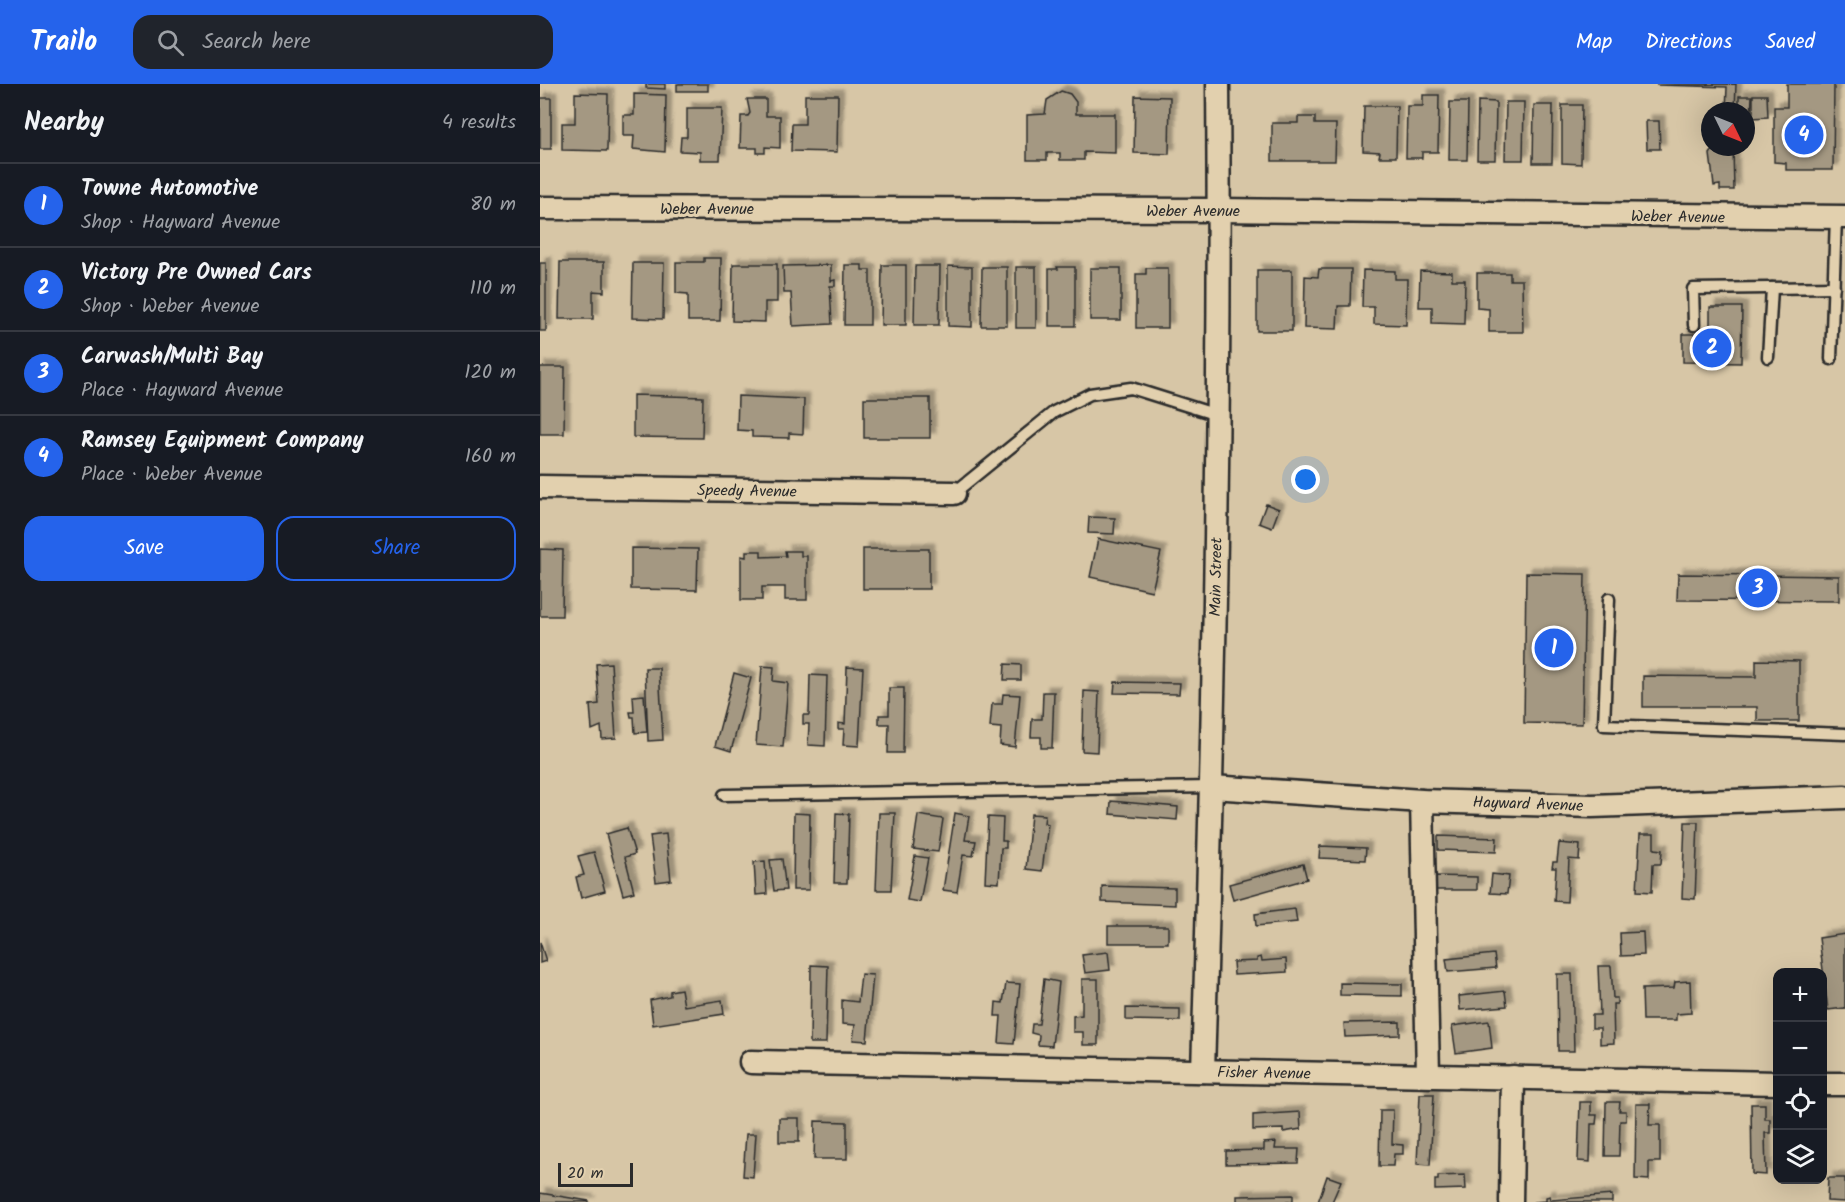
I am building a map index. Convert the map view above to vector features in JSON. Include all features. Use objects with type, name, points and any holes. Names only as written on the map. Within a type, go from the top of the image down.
[{"type":"street","name":"Main Street","points":[[1203,1071],[1212,787],[1219,210],[1218,84]]},
{"type":"street","name":"Weber Avenue","points":[[540,208],[1219,210],[1841,218]]},
{"type":"street","name":"Speedy Avenue","points":[[540,487],[954,493]]},
{"type":"street","name":"Hayward Avenue","points":[[1212,787],[1422,801],[1592,806],[1845,797]]},
{"type":"street","points":[[1422,801],[1428,1074]]},
{"type":"street","name":"Fisher Avenue","points":[[751,1062],[1428,1074],[1773,1083]]},
{"type":"street","points":[[1511,1202],[1513,1077]]},
{"type":"street","points":[[1827,1084],[1845,1084]]},
{"type":"lane","points":[[1832,359],[1834,286],[1841,218]]},
{"type":"lane","points":[[1694,325],[1693,289],[1834,286]]},
{"type":"lane","points":[[1768,357],[1772,288]]},
{"type":"lane","points":[[954,493],[1054,411],[1090,394],[1131,388],[1217,415]]},
{"type":"lane","points":[[1609,599],[1604,725],[1845,734]]},
{"type":"lane","points":[[724,795],[1212,787]]},
{"type":"building","points":[[646,84],[665,84],[665,89],[646,88]]},
{"type":"building","points":[[677,84],[708,84],[708,91],[677,91]]},
{"type":"building","points":[[1736,84],[1735,102],[1726,102],[1727,87],[1656,85]]},
{"type":"building","points":[[1787,84],[1834,84],[1833,170],[1786,170],[1786,163],[1774,162],[1774,107],[1787,107]]},
{"type":"building","points":[[1061,91],[1070,94],[1076,102],[1076,114],[1115,114],[1115,153],[1084,152],[1084,160],[1060,160],[1060,153],[1047,153],[1047,160],[1027,160],[1027,115],[1045,114],[1047,100]]},
{"type":"building","points":[[575,93],[608,94],[607,151],[562,150],[562,123],[575,123]]},
{"type":"building","points":[[634,94],[666,95],[665,152],[633,149],[634,136],[623,136],[623,115],[634,115]]},
{"type":"building","points":[[805,95],[838,95],[837,152],[791,151],[792,124],[805,124]]},
{"type":"building","points":[[1423,95],[1439,95],[1438,152],[1422,152],[1422,158],[1406,158],[1407,106],[1423,106]]},
{"type":"building","points":[[1753,95],[1767,95],[1768,117],[1755,118],[1755,102],[1753,102]]},
{"type":"building","points":[[1135,96],[1170,97],[1169,154],[1134,153]]},
{"type":"building","points":[[1739,96],[1752,96],[1752,102],[1739,102]]},
{"type":"building","points":[[540,98],[551,98],[551,149],[540,149]]},
{"type":"building","points":[[747,99],[766,99],[766,116],[780,116],[780,148],[765,147],[765,153],[757,153],[757,148],[740,148],[741,116],[748,116],[750,113]]},
{"type":"building","points":[[1478,101],[1496,102],[1495,160],[1477,160]]},
{"type":"building","points":[[1450,102],[1468,102],[1467,160],[1449,160]]},
{"type":"building","points":[[1506,102],[1524,102],[1523,160],[1505,160]]},
{"type":"building","points":[[1534,105],[1553,105],[1552,163],[1533,163]]},
{"type":"building","points":[[1562,105],[1582,105],[1581,164],[1562,163]]},
{"type":"building","points":[[1364,106],[1397,106],[1396,157],[1379,157],[1380,152],[1363,151]]},
{"type":"building","points":[[687,108],[722,108],[720,160],[700,160],[700,152],[680,151],[681,137],[687,137]]},
{"type":"building","points":[[1298,117],[1315,117],[1315,124],[1336,124],[1335,161],[1272,161],[1272,123],[1298,123]]},
{"type":"building","points":[[1646,121],[1659,121],[1660,149],[1647,149]]},
{"type":"building","points":[[1710,156],[1733,156],[1734,190],[1720,190],[1720,185],[1714,186]]},
{"type":"building","points":[[704,258],[721,258],[720,321],[688,321],[688,294],[676,293],[676,262],[704,262]]},
{"type":"building","points":[[560,262],[604,262],[604,292],[593,291],[593,319],[559,319]]},
{"type":"building","points":[[540,263],[546,263],[546,331],[540,331]]},
{"type":"building","points":[[633,263],[664,263],[663,319],[632,318]]},
{"type":"building","points":[[733,264],[777,264],[777,302],[765,302],[765,322],[732,321]]},
{"type":"building","points":[[831,265],[831,281],[835,280],[835,286],[830,286],[832,324],[793,326],[791,293],[784,293],[783,266]]},
{"type":"building","points":[[845,265],[862,265],[862,270],[870,270],[870,325],[844,325]]},
{"type":"building","points":[[882,265],[906,265],[906,325],[881,325]]},
{"type":"building","points":[[915,266],[940,266],[939,325],[914,325]]},
{"type":"building","points":[[948,266],[972,267],[972,327],[948,326]]},
{"type":"building","points":[[982,267],[1007,267],[1007,326],[981,326]]},
{"type":"building","points":[[1016,267],[1036,267],[1036,328],[1016,328]]},
{"type":"building","points":[[1057,267],[1075,267],[1075,326],[1049,326],[1049,269],[1058,269]]},
{"type":"building","points":[[1090,268],[1121,268],[1121,320],[1090,320]]},
{"type":"building","points":[[1146,268],[1168,268],[1168,328],[1136,328],[1136,274],[1146,274]]},
{"type":"building","points":[[1319,269],[1351,269],[1350,306],[1338,306],[1337,329],[1304,328],[1305,276],[1318,277]]},
{"type":"building","points":[[1257,270],[1292,270],[1292,331],[1257,331]]},
{"type":"building","points":[[1363,270],[1395,271],[1395,279],[1407,279],[1406,325],[1374,324],[1374,307],[1362,307]]},
{"type":"building","points":[[1420,271],[1452,272],[1452,280],[1465,280],[1464,324],[1432,323],[1432,307],[1419,307]]},
{"type":"building","points":[[1477,273],[1510,273],[1510,280],[1522,280],[1523,332],[1489,332],[1489,309],[1477,308]]},
{"type":"building","points":[[1710,307],[1742,307],[1741,363],[1683,362],[1683,334],[1710,334]]},
{"type":"building","points":[[540,367],[565,367],[564,434],[540,434]]},
{"type":"building","points":[[633,395],[703,397],[702,438],[633,437]]},
{"type":"building","points":[[738,396],[804,399],[803,434],[789,433],[789,438],[752,437],[752,431],[737,430]]},
{"type":"building","points":[[864,398],[930,398],[930,438],[864,438]]},
{"type":"building","points":[[1266,504],[1279,509],[1272,528],[1259,523]]},
{"type":"building","points":[[1089,517],[1115,518],[1114,534],[1088,533]]},
{"type":"building","points":[[1098,539],[1161,552],[1152,591],[1090,577]]},
{"type":"building","points":[[631,548],[698,549],[697,590],[631,589]]},
{"type":"building","points":[[540,549],[563,550],[562,616],[540,616]]},
{"type":"building","points":[[863,549],[929,549],[929,589],[863,589]]},
{"type":"building","points":[[746,551],[761,551],[761,557],[786,556],[785,551],[801,551],[801,556],[807,556],[807,600],[785,600],[785,587],[762,587],[762,600],[741,600],[741,556],[746,557]]},
{"type":"building","points":[[1526,573],[1585,574],[1582,724],[1524,723]]},
{"type":"building","points":[[1678,574],[1839,576],[1839,601],[1677,600]]},
{"type":"building","points":[[1756,660],[1799,661],[1799,721],[1757,721],[1757,707],[1643,707],[1643,676],[1756,677]]},
{"type":"building","points":[[611,663],[616,738],[602,739],[601,726],[592,730],[590,705],[599,704],[596,664]]},
{"type":"building","points":[[1005,664],[1021,665],[1021,680],[1004,680]]},
{"type":"building","points":[[762,666],[774,667],[773,681],[788,683],[783,747],[756,745]]},
{"type":"building","points":[[847,667],[863,668],[859,746],[843,745],[844,729],[838,729],[838,723],[845,724]]},
{"type":"building","points":[[645,668],[659,668],[663,740],[648,741]]},
{"type":"building","points":[[734,673],[751,678],[731,751],[715,746]]},
{"type":"building","points":[[810,675],[827,676],[825,746],[808,745],[809,724],[803,724],[803,715],[809,715]]},
{"type":"building","points":[[1115,682],[1180,683],[1179,694],[1114,693]]},
{"type":"building","points":[[889,688],[904,688],[903,753],[888,753],[889,724],[879,724],[879,715],[889,715]]},
{"type":"building","points":[[1084,691],[1099,692],[1097,752],[1082,751]]},
{"type":"building","points":[[1043,692],[1054,692],[1052,748],[1041,748],[1041,737],[1031,737],[1032,719],[1042,719]]},
{"type":"building","points":[[1003,694],[1020,695],[1015,747],[1000,745],[1001,728],[990,727],[992,704],[1002,704]]},
{"type":"building","points":[[644,695],[647,732],[635,733],[634,717],[631,717],[630,712],[634,712],[633,696]]},
{"type":"building","points":[[1111,801],[1178,807],[1177,820],[1110,814]]},
{"type":"building","points":[[794,813],[810,814],[809,890],[793,890]]},
{"type":"building","points":[[836,813],[849,814],[847,883],[834,883]]},
{"type":"building","points":[[879,813],[895,813],[891,890],[876,890]]},
{"type":"building","points":[[955,813],[969,816],[965,840],[976,841],[973,856],[963,855],[957,892],[943,890]]},
{"type":"building","points":[[1031,814],[1045,815],[1044,823],[1048,824],[1042,871],[1026,869]]},
{"type":"building","points":[[918,815],[943,819],[938,852],[913,849]]},
{"type":"building","points":[[988,817],[1003,818],[1002,841],[1006,841],[1006,848],[1001,848],[999,883],[985,882]]},
{"type":"building","points":[[1685,822],[1698,822],[1695,899],[1682,898]]},
{"type":"building","points":[[627,828],[635,854],[625,857],[634,892],[623,895],[606,834]]},
{"type":"building","points":[[666,834],[671,880],[656,882],[650,836]]},
{"type":"building","points":[[1640,834],[1654,834],[1654,849],[1662,850],[1661,864],[1653,864],[1652,892],[1637,891]]},
{"type":"building","points":[[1438,836],[1497,838],[1496,852],[1438,850]]},
{"type":"building","points":[[1559,843],[1580,845],[1579,860],[1569,859],[1567,902],[1554,901],[1556,868],[1552,868],[1553,862],[1557,862]]},
{"type":"building","points":[[1320,846],[1366,848],[1365,860],[1319,858]]},
{"type":"building","points":[[594,852],[605,891],[581,898],[576,877],[584,875],[578,856]]},
{"type":"building","points":[[915,856],[928,858],[920,902],[907,900]]},
{"type":"building","points":[[782,859],[786,890],[774,891],[770,860]]},
{"type":"building","points":[[765,861],[767,894],[756,895],[754,862]]},
{"type":"building","points":[[1303,864],[1307,879],[1233,900],[1229,884]]},
{"type":"building","points":[[1492,874],[1509,876],[1507,894],[1490,893]]},
{"type":"building","points":[[1436,876],[1477,877],[1477,890],[1436,890]]},
{"type":"building","points":[[1102,886],[1175,888],[1175,905],[1102,902]]},
{"type":"building","points":[[1295,909],[1297,922],[1256,926],[1255,914]]},
{"type":"building","points":[[1108,926],[1168,926],[1168,943],[1108,943]]},
{"type":"building","points":[[1643,932],[1644,955],[1621,956],[1620,933]]},
{"type":"building","points":[[1845,934],[1845,1008],[1828,1010],[1827,968],[1823,968],[1819,938]]},
{"type":"building","points":[[540,942],[546,961],[540,963]]},
{"type":"building","points":[[1108,952],[1110,970],[1085,973],[1082,955]]},
{"type":"building","points":[[1494,954],[1496,968],[1448,972],[1446,959]]},
{"type":"building","points":[[1261,957],[1262,961],[1286,959],[1287,972],[1234,975],[1233,962],[1257,961],[1257,958]]},
{"type":"building","points":[[811,965],[828,966],[826,1043],[810,1043]]},
{"type":"building","points":[[1598,966],[1611,966],[1613,998],[1617,998],[1617,1004],[1613,1004],[1614,1043],[1600,1044],[1600,1028],[1592,1028],[1592,1015],[1600,1015]]},
{"type":"building","points":[[861,974],[873,975],[867,1041],[853,1040],[855,1025],[842,1024],[842,1000],[858,1002]]},
{"type":"building","points":[[1557,974],[1572,974],[1574,1051],[1558,1051]]},
{"type":"building","points":[[1044,979],[1059,982],[1052,1046],[1038,1045],[1039,1035],[1031,1033],[1032,1024],[1039,1024]]},
{"type":"building","points":[[1082,979],[1098,979],[1098,1045],[1083,1045],[1083,1032],[1073,1032],[1073,1016],[1082,1015]]},
{"type":"building","points":[[1690,981],[1691,1013],[1676,1014],[1676,1020],[1643,1020],[1642,989],[1674,988],[1675,982]]},
{"type":"building","points":[[1006,983],[1020,984],[1014,1044],[999,1043],[1001,1016],[995,1016],[996,1002],[1003,1003]]},
{"type":"building","points":[[1340,983],[1402,984],[1402,996],[1340,995]]},
{"type":"building","points":[[681,989],[684,1006],[722,1000],[724,1014],[653,1025],[650,1000],[670,996],[670,991]]},
{"type":"building","points":[[1505,991],[1507,1006],[1460,1010],[1459,996]]},
{"type":"building","points":[[1126,1008],[1180,1009],[1180,1021],[1126,1020]]},
{"type":"building","points":[[1489,1021],[1492,1048],[1456,1053],[1452,1026]]},
{"type":"building","points":[[1400,1022],[1400,1035],[1345,1037],[1344,1023]]},
{"type":"building","points":[[1420,1094],[1434,1094],[1430,1165],[1417,1164]]},
{"type":"building","points":[[1580,1102],[1591,1102],[1591,1115],[1597,1115],[1596,1124],[1591,1124],[1590,1162],[1578,1161]]},
{"type":"building","points":[[1606,1102],[1620,1102],[1619,1111],[1626,1111],[1626,1121],[1620,1121],[1619,1156],[1605,1156]]},
{"type":"building","points":[[1636,1104],[1650,1104],[1649,1125],[1660,1125],[1660,1162],[1649,1162],[1649,1180],[1635,1179]]},
{"type":"building","points":[[1751,1104],[1765,1104],[1765,1119],[1770,1119],[1770,1133],[1765,1133],[1766,1175],[1752,1174]]},
{"type":"building","points":[[1380,1110],[1393,1110],[1392,1144],[1403,1145],[1403,1154],[1394,1154],[1393,1166],[1379,1166]]},
{"type":"building","points":[[1300,1112],[1301,1129],[1283,1132],[1283,1129],[1253,1130],[1253,1115]]},
{"type":"building","points":[[779,1118],[799,1118],[799,1142],[779,1142]]},
{"type":"building","points":[[815,1121],[847,1122],[847,1159],[814,1159]]},
{"type":"building","points":[[746,1134],[756,1134],[753,1177],[743,1176]]},
{"type":"building","points":[[1276,1142],[1275,1149],[1299,1149],[1298,1163],[1226,1164],[1226,1151],[1264,1150],[1264,1143]]},
{"type":"building","points":[[1465,1175],[1466,1189],[1435,1190],[1435,1180],[1438,1180],[1438,1176]]},
{"type":"building","points":[[1327,1176],[1341,1181],[1332,1202],[1318,1202]]},
{"type":"building","points":[[1828,1178],[1845,1178],[1845,1202],[1827,1201]]},
{"type":"building","points":[[540,1193],[589,1201],[589,1202],[540,1202]]},
{"type":"building","points":[[1293,1195],[1293,1202],[1237,1202],[1237,1196]]},
{"type":"building","points":[[1612,1195],[1612,1202],[1533,1202],[1546,1201],[1546,1197],[1550,1196],[1551,1200]]},
{"type":"place","name":"Ramsey Equipment Company","points":[[1804,135]]},
{"type":"place","name":"Victory Pre Owned Cars","points":[[1712,348]]},
{"type":"place","name":"Carwash/Multi Bay","points":[[1758,588]]},
{"type":"place","name":"Towne Automotive","points":[[1554,648]]}]
